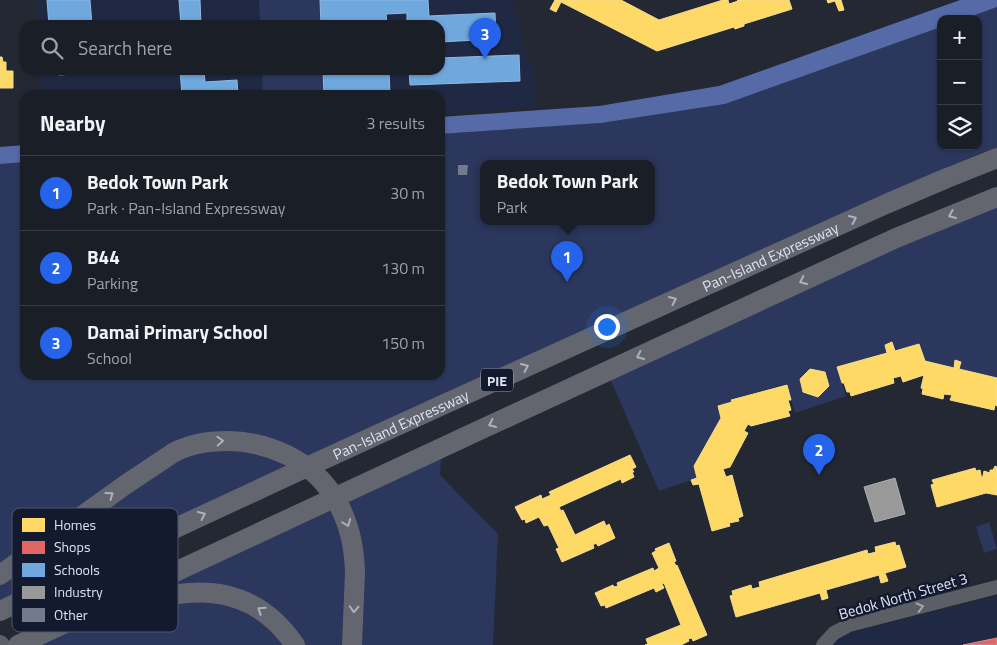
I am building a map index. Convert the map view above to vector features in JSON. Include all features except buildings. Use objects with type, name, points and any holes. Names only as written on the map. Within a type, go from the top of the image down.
[{"type":"highway","name":"Pan-Island Expressway","points":[[178,526],[498,379],[886,204],[997,158]]},
{"type":"highway","name":"PIE","points":[[178,571],[887,242],[997,197]]},
{"type":"highway","points":[[93,508],[173,453],[188,447],[211,442],[221,440],[246,441],[272,448],[302,463],[322,481],[334,497],[347,522],[351,536],[356,573],[352,645]]},
{"type":"highway","points":[[0,576],[12,567]]},
{"type":"highway","points":[[178,595],[203,593],[231,596],[247,601],[265,612],[277,623],[295,645]]},
{"type":"highway","name":"Pan-Island Expressway","points":[[0,611],[12,605]]},
{"type":"highway","name":"PIE","points":[[27,641],[46,632]]},
{"type":"highway","points":[[27,641],[55,632]]},
{"type":"street","name":"Bedok North Street 3","points":[[823,645],[834,633],[848,625],[997,587]]},
{"type":"shaded area","points":[[37,0],[512,0],[525,49],[534,72],[536,107],[445,114],[445,90],[43,90],[41,75],[445,75],[445,20],[38,20]]},
{"type":"shaded area","points":[[259,0],[320,0],[321,20],[260,20]]},
{"type":"shaded area","points":[[960,0],[997,0],[997,7],[975,15],[937,15],[937,28],[725,104],[601,123],[445,134],[445,117],[599,106],[719,86]]},
{"type":"shaded area","points":[[997,7],[997,148],[976,155],[898,189],[305,460],[197,439],[92,508],[12,508],[12,560],[0,568],[0,164],[20,162],[20,380],[445,380],[445,134],[601,123],[725,104],[937,28],[937,150],[982,150],[982,15],[975,15]]},
{"type":"shaded area","points":[[262,75],[323,75],[324,90],[263,90]]},
{"type":"shaded area","points":[[20,145],[20,162],[0,164],[0,147]]},
{"type":"shaded area","points":[[997,200],[997,378],[959,369],[961,362],[956,360],[953,368],[925,361],[919,344],[895,351],[892,343],[885,344],[887,352],[837,367],[846,396],[795,413],[786,384],[731,399],[732,402],[718,406],[721,418],[694,466],[697,478],[659,491],[608,374]]},
{"type":"shaded area","points":[[221,441],[304,468],[178,527],[178,508],[93,508],[125,485]]},
{"type":"shaded area","points":[[442,447],[440,475],[498,534],[493,645],[19,645],[47,632],[178,632],[178,571]]},
{"type":"shaded area","points":[[989,522],[997,549],[984,553],[976,527]]},
{"type":"shaded area","points":[[12,566],[12,605],[0,611],[0,575]]},
{"type":"shaded area","points":[[997,596],[997,645],[828,645],[842,630],[861,630]]},
{"type":"place","name":"Damai Primary School","points":[[485,59]]},
{"type":"place","name":"Bedok Town Park","points":[[567,282]]},
{"type":"place","name":"B44","points":[[819,475]]}]
